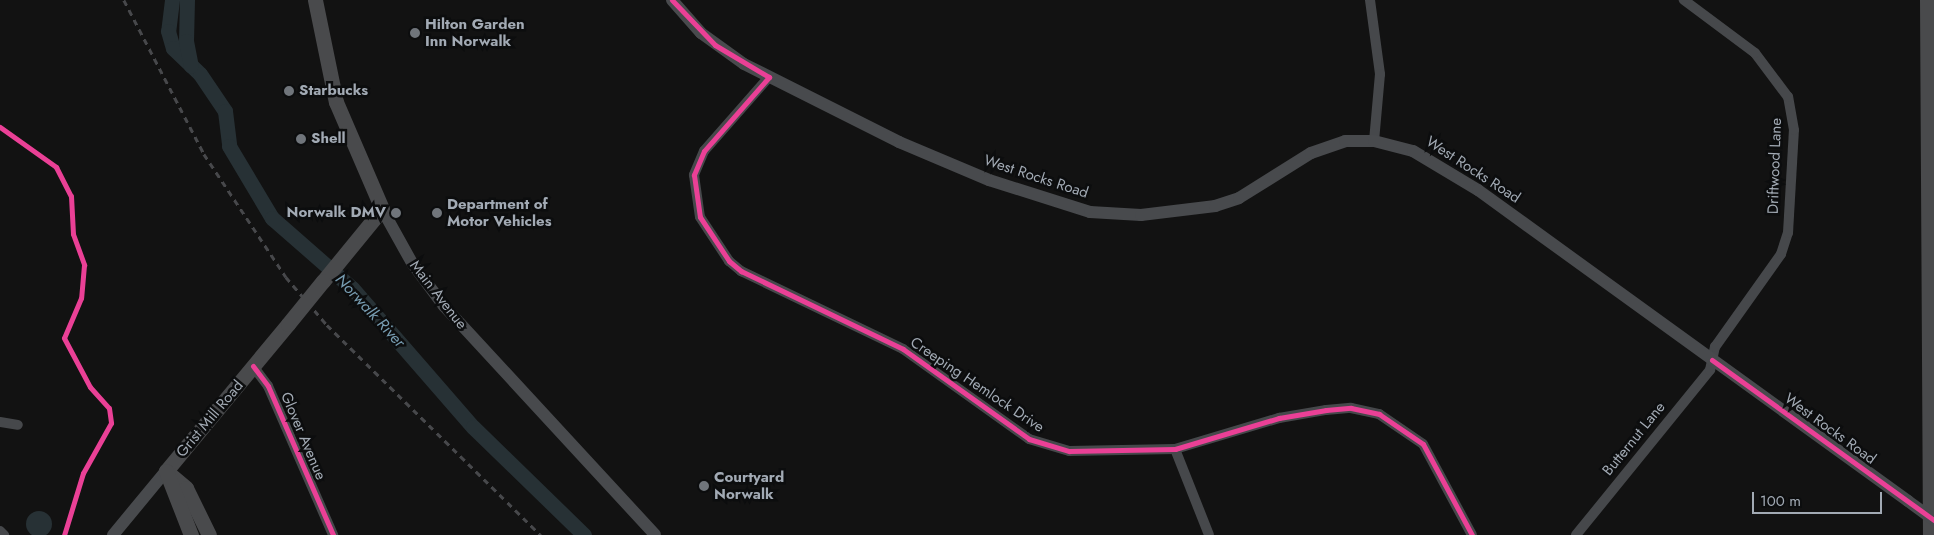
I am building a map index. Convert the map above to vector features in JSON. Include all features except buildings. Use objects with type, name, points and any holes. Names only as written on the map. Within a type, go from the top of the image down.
[{"type":"highway","name":"Main Avenue","points":[[315,0],[336,102],[382,209]]},
{"type":"highway","points":[[1927,0],[1930,535]]},
{"type":"highway","name":"Grist Mill Road","points":[[166,471],[382,209]]},
{"type":"highway","points":[[166,471],[191,535]]},
{"type":"highway","points":[[166,471],[186,488],[209,535]]},
{"type":"main road","name":"West Rocks Road","points":[[672,0],[715,45],[768,77],[926,154],[1033,196],[1090,212],[1141,215],[1215,206],[1239,198],[1323,147],[1345,141],[1374,141],[1413,151],[1450,172],[1934,520]]},
{"type":"main road","name":"Main Avenue","points":[[382,209],[412,263],[444,306],[655,535]]},
{"type":"main road","name":"Grist Mill Road","points":[[112,535],[166,471]]},
{"type":"street","points":[[1370,0],[1380,74],[1374,141]]},
{"type":"street","name":"Driftwood Lane","points":[[1684,0],[1768,66],[1788,96],[1793,119],[1793,172],[1784,244],[1715,347],[1712,360]]},
{"type":"street","name":"Creeping Hemlock Drive","points":[[768,77],[696,164],[694,189],[700,217],[729,261],[757,281],[903,350],[1038,442],[1094,453],[1174,448],[1304,413],[1351,408],[1379,414],[1423,444],[1472,535]]},
{"type":"street","name":"Butternut Lane","points":[[1576,535],[1710,370],[1712,360]]},
{"type":"street","name":"Glover Avenue","points":[[253,366],[268,386],[332,535]]},
{"type":"street","points":[[0,422],[18,425]]},
{"type":"street","points":[[1174,448],[1209,535]]},
{"type":"street","name":"Glover Avenue","points":[[325,520],[339,535]]},
{"type":"street","points":[[0,531],[4,535]]},
{"type":"shaded area","points":[[39,511],[49,514],[52,524],[49,534],[39,537],[29,534],[26,524],[29,514]]},
{"type":"waterway","name":"Norwalk River","points":[[172,0],[168,31],[173,48],[200,74],[225,111],[229,146],[272,218],[352,288],[473,427],[584,535]]},
{"type":"waterway","name":"Norwalk River","points":[[187,0],[186,41],[191,66]]},
{"type":"railway","points":[[124,0],[204,154],[286,277],[327,325],[541,535]]},
{"type":"cycle path","points":[[672,0],[715,45],[769,77],[704,151],[694,175],[700,217],[729,261],[741,271],[903,349],[1029,439],[1069,451],[1175,449],[1279,418],[1351,408],[1379,414],[1423,444],[1472,535]]},
{"type":"cycle path","points":[[0,127],[56,167],[71,196],[73,234],[84,265],[81,298],[64,338],[90,387],[109,408],[111,423],[83,473],[64,535]]},
{"type":"cycle path","points":[[1712,360],[1934,520]]},
{"type":"cycle path","points":[[253,366],[268,386],[333,535]]},
{"type":"place","name":"Hilton Garden Inn Norwalk","points":[[415,33]]},
{"type":"place","name":"Starbucks","points":[[289,91]]},
{"type":"place","name":"Shell","points":[[301,139]]},
{"type":"place","name":"Norwalk DMV","points":[[396,213]]},
{"type":"place","name":"Department of Motor Vehicles","points":[[437,213]]},
{"type":"place","name":"Courtyard Norwalk","points":[[704,486]]}]
